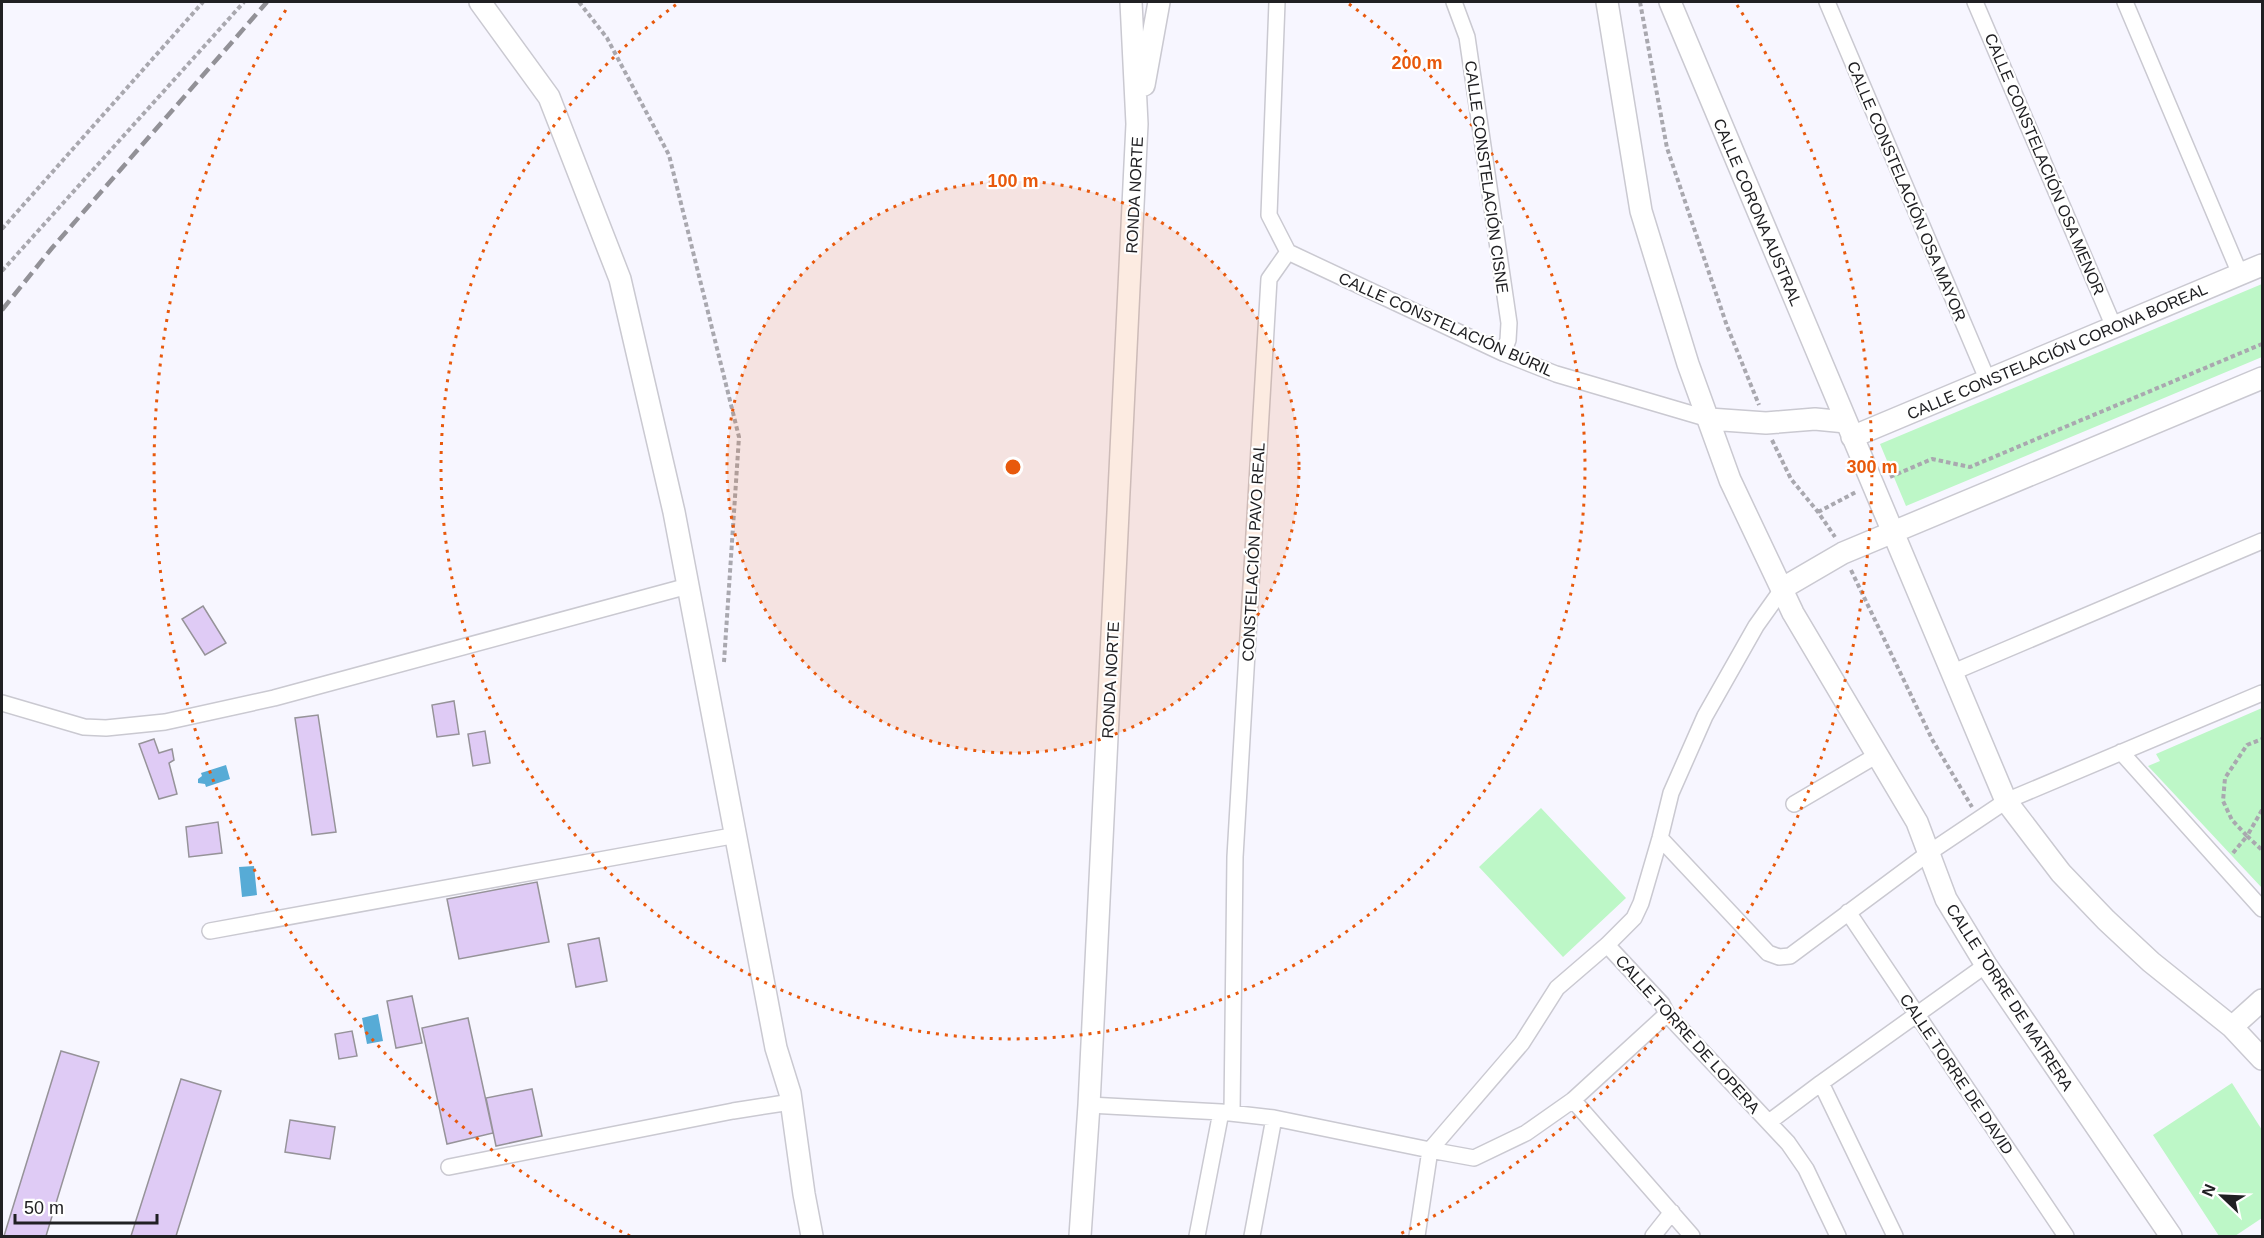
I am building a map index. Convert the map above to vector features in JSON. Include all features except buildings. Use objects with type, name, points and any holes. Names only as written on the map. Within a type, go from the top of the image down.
[{"type":"street","points":[[480,2],[549,97],[620,279],[674,512],[776,1048],[791,1102],[812,1236]]},
{"type":"street","name":"RONDA NORTE","points":[[1080,1236],[1089,1105],[1137,124],[1131,2]]},
{"type":"street","name":"RONDA NORTE","points":[[1137,124],[1159,2]]},
{"type":"street","points":[[1277,2],[1269,215],[1288,252]]},
{"type":"street","name":"CALLE CONSTELACIÓN CISNE","points":[[1454,2],[1467,37],[1509,323],[1508,340],[1503,353]]},
{"type":"street","points":[[1607,2],[1641,211],[1688,364],[1709,419],[1766,423],[1815,419],[1849,429]]},
{"type":"street","name":"CALLE CORONA AUSTRAL","points":[[1670,2],[2006,801],[2061,873],[2106,920],[2151,962],[2232,1027],[2262,1059]]},
{"type":"street","name":"CALLE CONSTELACIÓN OSA MAYOR","points":[[1827,2],[1988,381]]},
{"type":"street","name":"CALLE CONSTELACIÓN OSA MENOR","points":[[1975,2],[2114,327]]},
{"type":"street","points":[[2125,2],[2240,274]]},
{"type":"street","name":"CALLE CONSTELACIÓN BÚRIL","points":[[1288,252],[1503,353],[1556,374],[1709,419]]},
{"type":"street","name":"CONSTELACIÓN PAVO REAL","points":[[1197,1236],[1227,1113],[1235,857],[1269,279],[1288,252]]},
{"type":"street","name":"CALLE CONSTELACIÓN CORONA BOREAL","points":[[1849,429],[1988,381],[2262,265]]},
{"type":"street","points":[[1417,1236],[1430,1150],[1522,1043],[1557,988],[1607,945],[1634,918],[1641,903],[1671,793],[1705,716],[1756,626],[1783,588],[1843,553],[2262,378]]},
{"type":"street","name":"CALLE TORRE DE MATRERA","points":[[1709,419],[1730,480],[1793,613],[1879,754],[1917,822],[1946,899],[1986,965],[2171,1236]]},
{"type":"street","points":[[1951,673],[2262,541]]},
{"type":"street","points":[[2,703],[84,727],[140,727],[274,698],[688,586]]},
{"type":"street","points":[[1660,838],[1768,953],[1779,957],[1790,956],[1929,852],[2006,801],[2262,693]]},
{"type":"street","points":[[2121,752],[2262,909]]},
{"type":"street","points":[[1794,804],[1879,754]]},
{"type":"street","points":[[210,931],[737,835]]},
{"type":"street","name":"CALLE TORRE DE DAVID","points":[[1848,912],[2066,1236]]},
{"type":"street","name":"CALLE TORRE DE LOPERA","points":[[1607,945],[1662,1004],[1667,1014],[1788,1143],[1806,1169],[1838,1236]]},
{"type":"street","points":[[1769,1122],[1986,965]]},
{"type":"street","points":[[2232,1027],[2262,1000]]},
{"type":"street","points":[[1089,1105],[1274,1118],[1474,1158],[1526,1133],[1573,1101],[1667,1014]]},
{"type":"street","points":[[1821,1083],[1895,1236]]},
{"type":"street","points":[[1573,1101],[1692,1236]]},
{"type":"street","points":[[449,1167],[733,1111],[791,1102]]},
{"type":"street","points":[[1252,1236],[1274,1118]]},
{"type":"street","points":[[1653,1236],[1672,1212]]},
{"type":"path","points":[[2,229],[203,2]]},
{"type":"path","points":[[2,271],[244,2]]},
{"type":"path","points":[[579,2],[607,38],[669,155],[739,437],[724,668]]},
{"type":"path","points":[[1640,2],[1667,148],[1727,326],[1760,406]]},
{"type":"path","points":[[1885,479],[1932,459],[1971,466],[2262,344]]},
{"type":"path","points":[[1770,436],[1791,479],[1838,541]]},
{"type":"path","points":[[1818,512],[1861,489]]},
{"type":"path","points":[[1848,565],[1933,741],[1979,819]]},
{"type":"path","points":[[2262,739],[2247,745],[2225,778],[2223,801],[2232,819],[2262,850]]},
{"type":"path","points":[[2247,836],[2262,810]]},
{"type":"green space","points":[[2262,284],[2262,357],[1906,506],[1880,444]]},
{"type":"green space","points":[[2262,708],[2262,888],[2148,766],[2160,761],[2156,754]]},
{"type":"green space","points":[[1541,808],[1626,898],[1563,957],[1479,867]]},
{"type":"green space","points":[[2232,1083],[2262,1130],[2262,1218],[2235,1236],[2219,1236],[2153,1135]]},
{"type":"water","points":[[226,765],[230,779],[206,787],[205,784],[198,783],[198,779],[202,776],[201,773]]},
{"type":"water","points":[[254,866],[257,895],[242,897],[239,867]]},
{"type":"water","points":[[378,1014],[383,1041],[367,1044],[362,1018]]},
{"type":"railway","points":[[2,310],[52,248],[267,2]]}]
